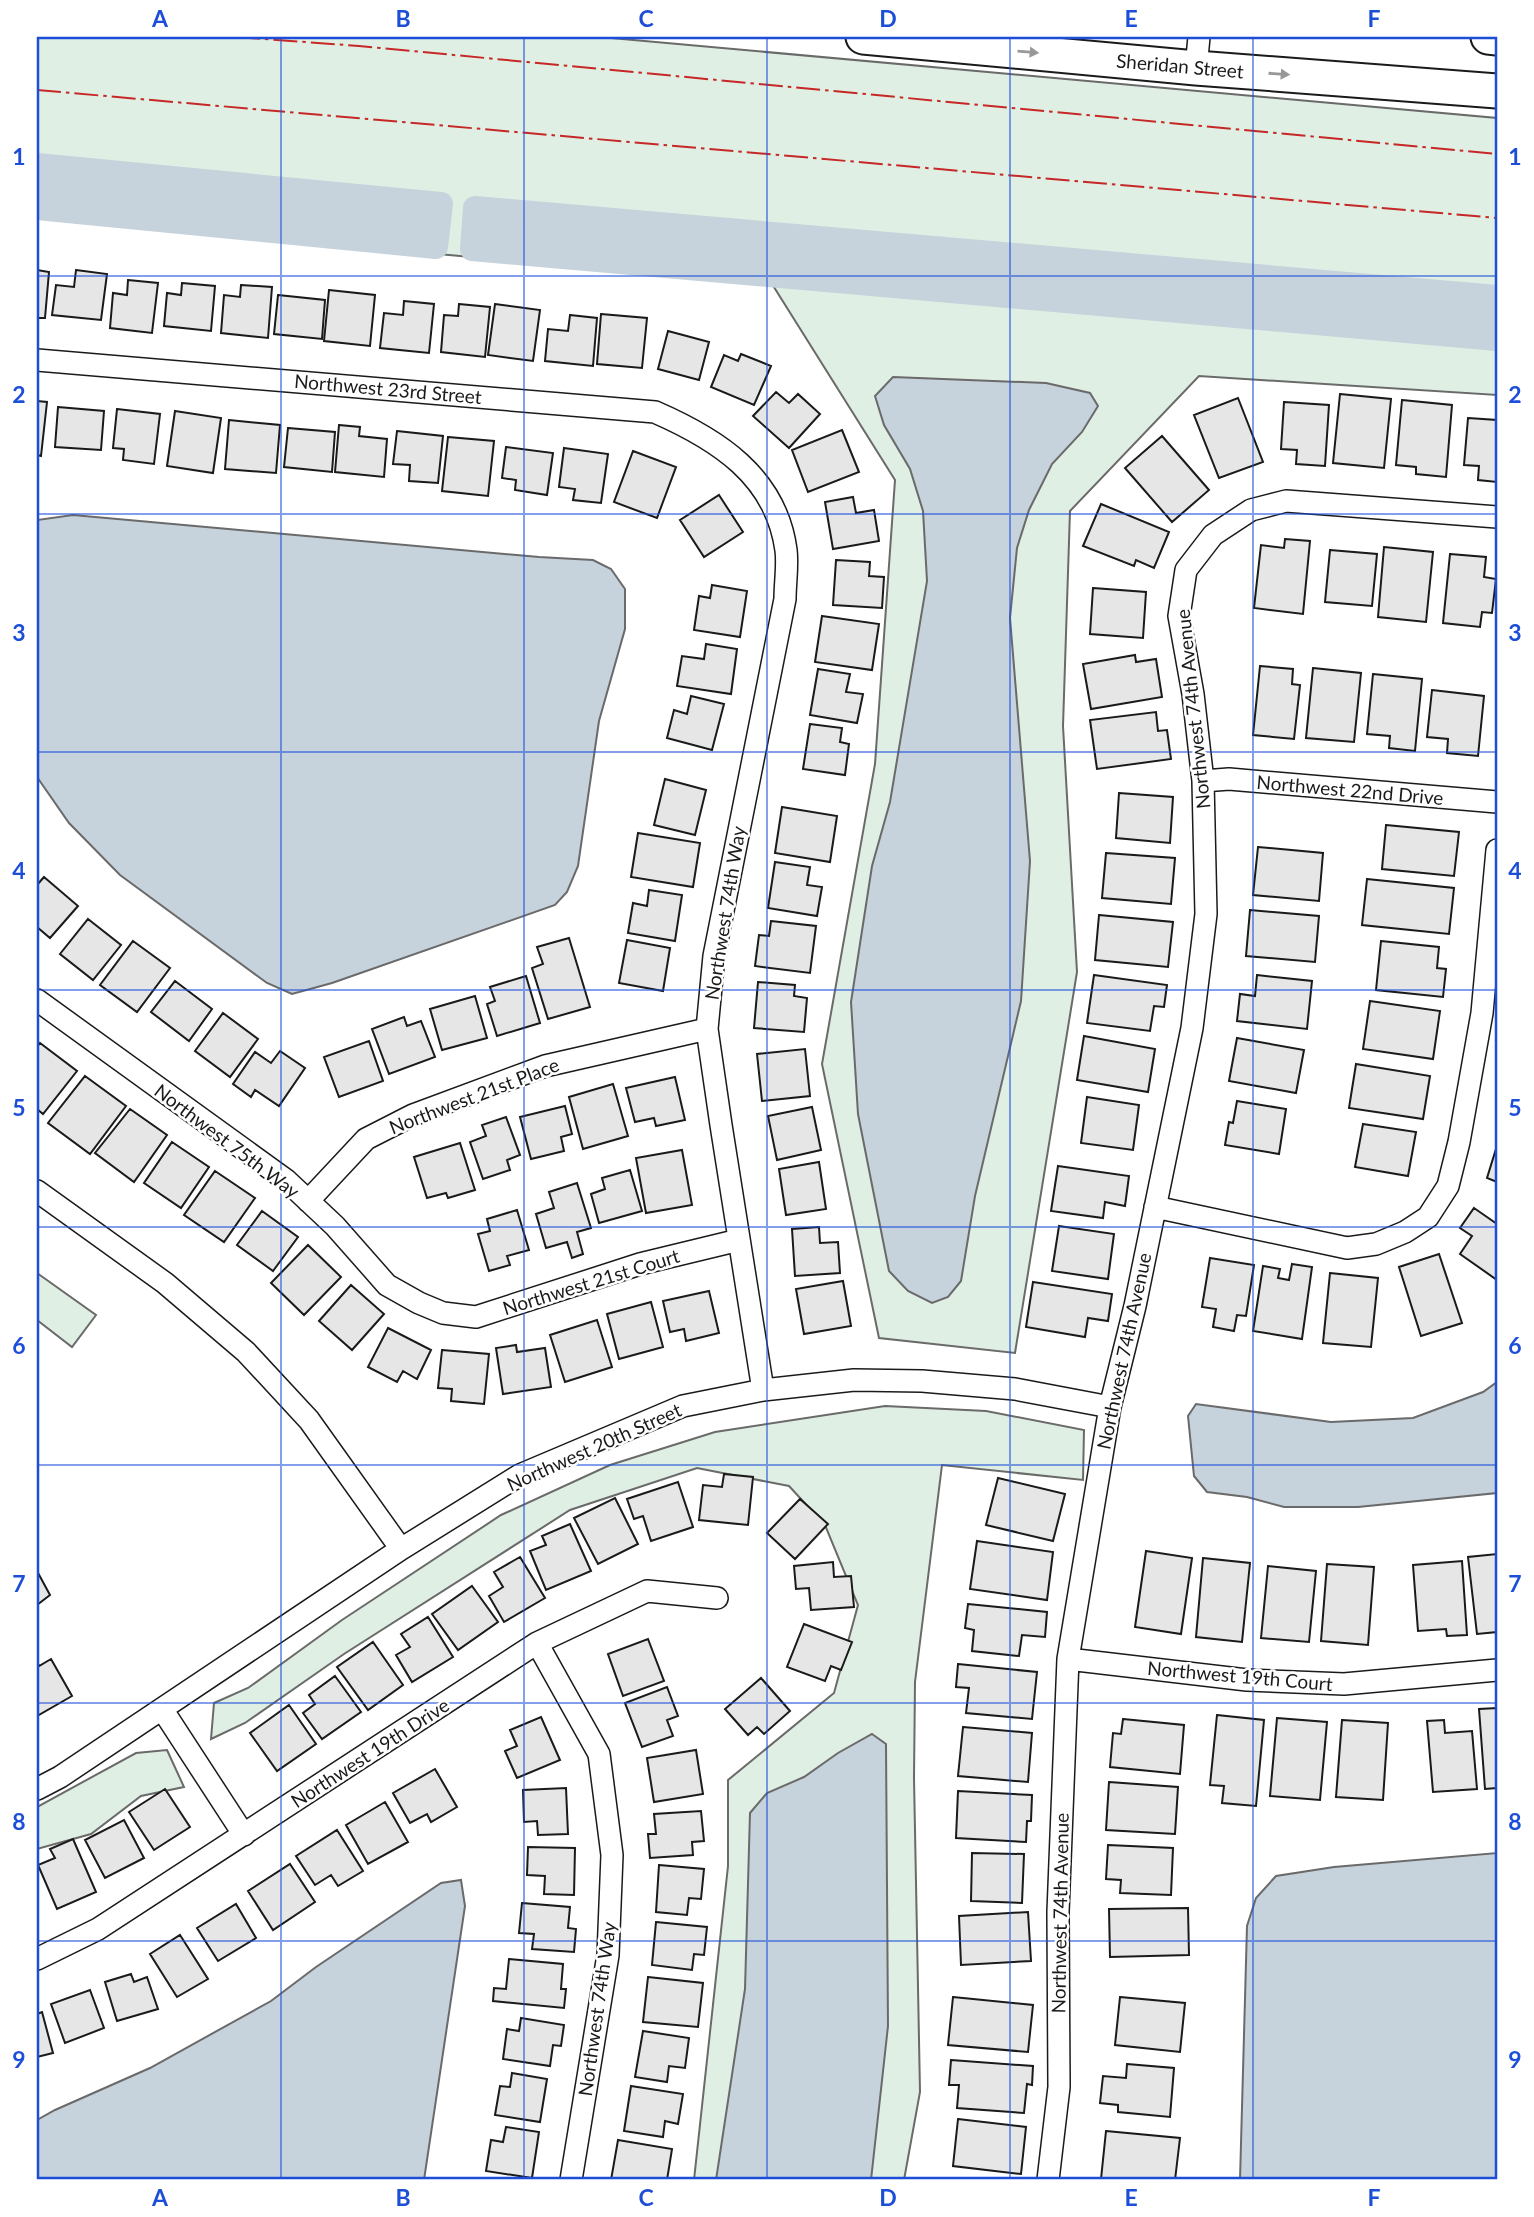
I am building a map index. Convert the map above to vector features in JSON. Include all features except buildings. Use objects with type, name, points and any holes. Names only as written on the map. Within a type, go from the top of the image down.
[{"type":"main road","name":"Sheridan Street","points":[[863,37],[1198,52],[1497,91]]},
{"type":"main road","points":[[1488,37],[1497,38]]},
{"type":"street","name":"Northwest 23rd Street","points":[[37,360],[654,412],[696,430],[730,452]]},
{"type":"street","name":"Northwest 74th Way","points":[[730,452],[756,481],[776,512],[786,551],[785,599],[714,956],[708,1029],[763,1390]]},
{"type":"street","name":"Northwest 74th Avenue","points":[[1048,2180],[1059,2087],[1058,1912],[1068,1659],[1110,1407],[1135,1306],[1192,1028],[1204,927],[1203,781],[1193,694],[1179,616],[1186,570],[1213,535],[1251,510],[1286,501],[1497,517]]},
{"type":"street","name":"Northwest 22nd Drive","points":[[1203,781],[1229,779],[1497,803]]},
{"type":"street","points":[[1155,1207],[1346,1248],[1376,1244],[1428,1217],[1448,1186],[1459,1142],[1482,1013],[1497,850]]},
{"type":"street","name":"Northwest 75th Way","points":[[37,1000],[286,1180],[335,1226],[387,1286],[443,1313]]},
{"type":"street","name":"Northwest 21st Place","points":[[308,1201],[366,1139],[413,1115],[545,1066],[708,1029]]},
{"type":"street","points":[[37,1191],[165,1283],[246,1352],[309,1420],[401,1549]]},
{"type":"street","name":"Northwest 21st Court","points":[[443,1313],[476,1317],[640,1264],[739,1240]]},
{"type":"street","name":"Northwest 20th Street","points":[[37,1789],[60,1777],[401,1549],[520,1475],[683,1406],[763,1390],[854,1380],[922,1381],[1015,1389],[1110,1407]]},
{"type":"street","name":"Northwest 19th Drive","points":[[37,1959],[98,1929],[537,1643],[647,1591],[717,1598]]},
{"type":"street","name":"Northwest 74th Way","points":[[537,1643],[598,1754],[612,1855],[608,1955],[570,2180]]},
{"type":"street","name":"Northwest 19th Court","points":[[1068,1659],[1247,1680],[1344,1684],[1497,1670]]},
{"type":"street","points":[[162,1709],[244,1835]]},
{"type":"green space","points":[[37,37],[600,37],[1497,118],[1497,395],[1199,376],[1070,511],[1063,726],[1077,972],[1015,1353],[879,1338],[822,1064],[875,764],[895,480],[772,284],[37,218]]},
{"type":"green space","points":[[37,1273],[96,1315],[72,1347],[37,1320]]},
{"type":"green space","points":[[885,1406],[986,1411],[1084,1430],[1083,1480],[942,1465],[915,1682],[914,1778],[920,2092],[904,2180],[694,2180],[728,1866],[728,1780],[834,1693],[858,1605],[825,1525],[789,1486],[697,1468],[570,1510],[344,1654],[245,1723],[211,1739],[214,1703],[248,1688],[342,1620],[501,1515],[610,1465],[715,1432]]},
{"type":"green space","points":[[167,1750],[184,1787],[141,1796],[91,1834],[37,1849],[37,1807],[136,1753]]},
{"type":"shaded area","points":[[37,165],[441,204],[436,247],[37,208]]},
{"type":"shaded area","points":[[475,208],[1497,297],[1497,339],[472,249]]},
{"type":"shaded area","points":[[893,377],[1046,383],[1090,393],[1098,406],[1082,432],[1052,464],[1029,510],[1017,548],[1010,618],[1030,861],[1021,1001],[975,1196],[961,1281],[948,1297],[932,1303],[908,1291],[889,1271],[858,1114],[851,1002],[872,866],[890,802],[927,581],[923,511],[910,469],[884,425],[875,396]]},
{"type":"shaded area","points":[[73,515],[593,560],[611,569],[625,589],[625,629],[599,721],[578,866],[567,892],[555,905],[332,983],[292,994],[267,983],[120,875],[69,823],[37,777],[37,520]]},
{"type":"shaded area","points":[[1497,1382],[1497,1493],[1358,1507],[1284,1507],[1247,1497],[1207,1492],[1194,1476],[1188,1416],[1196,1404],[1331,1422],[1413,1418],[1483,1392]]},
{"type":"shaded area","points":[[872,1734],[886,1744],[888,2026],[871,2180],[716,2180],[745,1989],[750,1813],[767,1793],[804,1777],[838,1753]]},
{"type":"shaded area","points":[[1497,1853],[1497,2180],[1240,2180],[1247,1926],[1256,1898],[1276,1876],[1334,1867]]},
{"type":"shaded area","points":[[461,1880],[465,1906],[424,2180],[37,2180],[37,2120],[150,2068],[271,2001],[316,1967],[441,1883]]},
{"type":"waterway","points":[[37,165],[441,204],[436,247],[37,208]]},
{"type":"waterway","points":[[1497,297],[475,208],[472,249],[1497,339]]},
{"type":"power","points":[[236,37],[359,46],[1497,154]]},
{"type":"power","points":[[37,90],[1497,218]]}]
